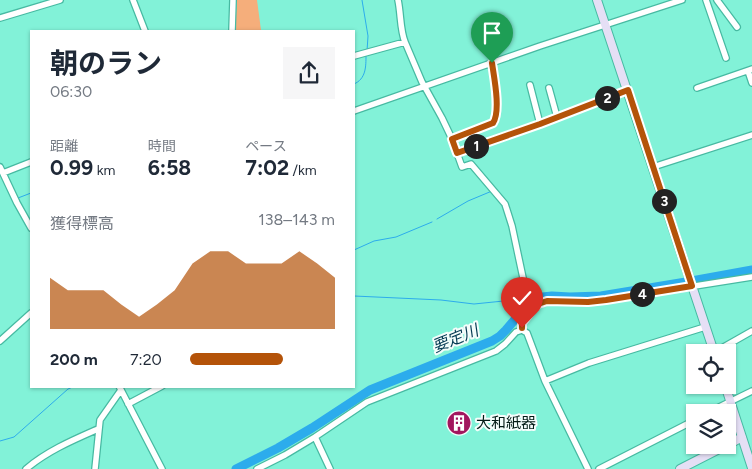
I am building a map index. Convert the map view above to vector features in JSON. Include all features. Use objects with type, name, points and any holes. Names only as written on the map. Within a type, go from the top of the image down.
[{"type":"main road","points":[[597,0],[712,344]]},
{"type":"main road","points":[[728,394],[752,468]]},
{"type":"main road","points":[[736,440],[742,437]]},
{"type":"main road","points":[[680,469],[709,454]]},
{"type":"street","points":[[0,18],[60,0]]},
{"type":"street","points":[[133,0],[145,30]]},
{"type":"street","points":[[232,30],[233,0]]},
{"type":"street","points":[[398,0],[402,35],[424,85],[452,139],[462,167],[470,164],[505,204],[512,226],[526,292]]},
{"type":"street","points":[[355,111],[424,85],[682,0]]},
{"type":"street","points":[[706,0],[726,58]]},
{"type":"street","points":[[717,0],[737,27]]},
{"type":"street","points":[[355,56],[405,42]]},
{"type":"street","points":[[452,139],[493,123],[496,118],[496,95],[492,63]]},
{"type":"street","points":[[697,88],[750,70],[752,83]]},
{"type":"street","points":[[530,85],[540,124]]},
{"type":"street","points":[[549,88],[557,117]]},
{"type":"street","points":[[457,153],[628,90]]},
{"type":"street","points":[[654,167],[752,134]]},
{"type":"street","points":[[30,162],[2,173],[30,224]]},
{"type":"street","points":[[522,330],[522,323],[532,310],[538,304],[547,301],[588,302],[606,300],[752,277]]},
{"type":"street","points":[[0,341],[30,314]]},
{"type":"street","points":[[545,381],[589,363],[705,327]]},
{"type":"street","points":[[522,330],[527,333],[545,381],[588,469]]},
{"type":"street","points":[[257,469],[315,437],[367,402],[496,350],[505,344],[516,332],[522,330]]},
{"type":"street","points":[[729,344],[752,331]]},
{"type":"street","points":[[120,388],[162,469]]},
{"type":"street","points":[[95,469],[100,420],[120,388]]},
{"type":"street","points":[[128,404],[158,388]]},
{"type":"street","points":[[726,404],[752,391]]},
{"type":"street","points":[[599,469],[686,425]]},
{"type":"street","points":[[26,469],[31,464],[68,442],[98,429]]},
{"type":"street","points":[[315,437],[330,469]]},
{"type":"shaded area","points":[[237,0],[257,0],[261,30],[235,30]]},
{"type":"waterway","points":[[362,0],[368,36],[367,51]]},
{"type":"waterway","points":[[425,83],[544,42]]},
{"type":"waterway","points":[[355,84],[363,76],[366,55]]},
{"type":"waterway","points":[[355,108],[384,98]]},
{"type":"waterway","points":[[437,219],[468,201],[492,191]]},
{"type":"waterway","points":[[17,197],[30,193]]},
{"type":"waterway","points":[[355,250],[374,241],[396,237],[432,222]]},
{"type":"waterway","name":"要定川","points":[[236,469],[312,428],[370,390],[492,341],[506,330],[533,298],[601,296],[752,270]]},
{"type":"waterway","points":[[355,296],[441,300],[474,304],[533,298]]},
{"type":"waterway","points":[[6,339],[30,318]]},
{"type":"waterway","points":[[0,441],[14,437],[70,388]]},
{"type":"place","name":"大和紙器","points":[[459,423]]},
{"type":"route","points":[[492,63],[496,95],[496,118],[493,123],[452,139],[457,153],[628,90],[692,286],[588,302],[547,301],[538,304],[532,310],[522,323],[522,328]]}]
